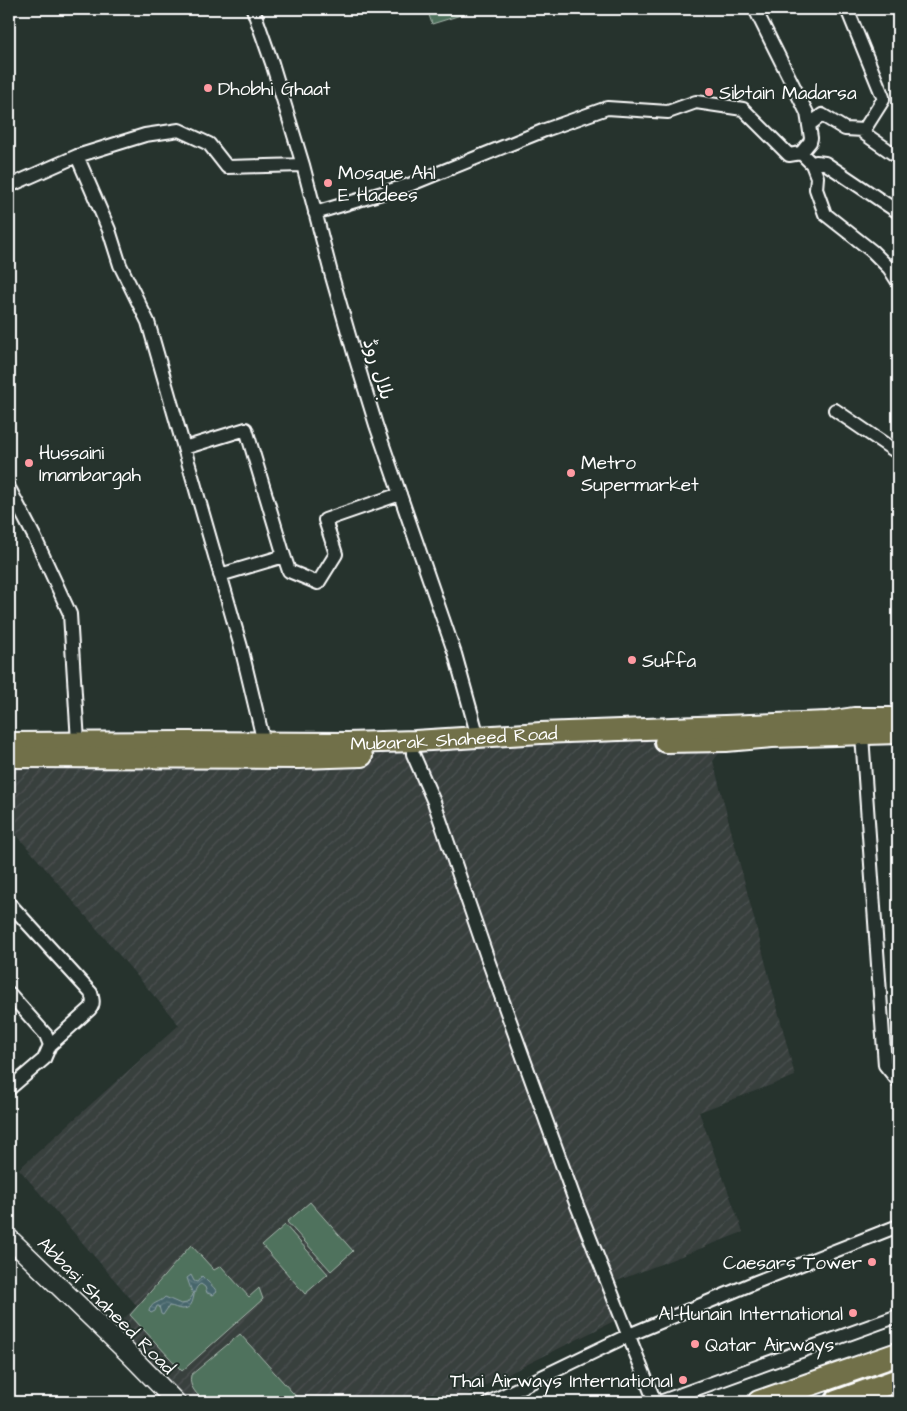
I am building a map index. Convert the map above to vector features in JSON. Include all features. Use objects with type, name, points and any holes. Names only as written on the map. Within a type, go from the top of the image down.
[{"type":"highway","points":[[759,1402],[898,1354]]},
{"type":"highway","points":[[836,1402],[898,1380]]},
{"type":"main road","name":"Mubarak Shaheed Road","points":[[9,743],[348,743],[561,732],[828,722],[854,718],[898,718]]},
{"type":"main road","name":"Mubarak Shaheed Road","points":[[9,757],[300,758],[414,754],[606,742],[726,741],[772,737],[898,733]]},
{"type":"street","name":"بلال روڈ","points":[[253,9],[272,63],[376,425],[456,654],[478,737]]},
{"type":"street","points":[[755,9],[806,113],[811,138],[801,154]]},
{"type":"street","points":[[847,9],[883,97],[864,130],[864,134],[898,157]]},
{"type":"street","points":[[897,9],[898,13]]},
{"type":"street","points":[[315,213],[409,185],[545,130],[607,108],[668,112],[696,102],[743,109],[789,155],[801,154],[812,164],[817,177],[816,189],[825,214],[872,251],[889,268],[898,282]]},
{"type":"street","points":[[809,124],[822,115],[844,129],[864,130]]},
{"type":"street","points":[[9,186],[77,156],[146,135],[179,130],[209,144],[227,166],[302,165]]},
{"type":"street","points":[[77,156],[110,230],[120,265],[148,322],[241,647],[264,743]]},
{"type":"street","points":[[812,164],[816,162],[825,163],[898,212]]},
{"type":"street","points":[[835,410],[898,453]]},
{"type":"street","points":[[184,448],[246,428],[289,571],[318,583],[336,554],[326,520],[400,494]]},
{"type":"street","points":[[9,488],[37,542],[70,614],[78,742]]},
{"type":"street","points":[[220,575],[284,556]]},
{"type":"street","points":[[862,735],[885,1065],[898,1081]]},
{"type":"street","points":[[414,754],[434,802],[488,960],[574,1198],[655,1402]]},
{"type":"street","points":[[9,903],[93,998],[90,1009],[50,1045],[44,1059],[9,1089]]},
{"type":"street","points":[[9,993],[46,1035],[50,1045]]},
{"type":"street","points":[[490,1402],[629,1335],[898,1226]]},
{"type":"street","name":"Abbasi Shaheed Road","points":[[9,1238],[176,1402]]},
{"type":"street","points":[[660,1402],[898,1316]]},
{"type":"shaded area","points":[[735,732],[713,761],[795,1076],[699,1112],[743,1232],[609,1284],[622,1317],[462,1397],[466,1402],[175,1402],[108,1334],[137,1306],[19,1169],[179,1025],[9,826],[9,752]]},
{"type":"green space","points":[[427,9],[480,9],[432,24]]},
{"type":"green space","points":[[310,1202],[353,1251],[331,1271],[287,1222]]},
{"type":"green space","points":[[285,1225],[328,1274],[305,1294],[262,1245]]},
{"type":"green space","points":[[191,1245],[214,1270],[221,1266],[249,1297],[259,1288],[263,1299],[182,1371],[130,1315]]},
{"type":"green space","points":[[240,1334],[301,1402],[205,1402],[196,1393],[192,1387],[191,1375]]},
{"type":"water","points":[[191,1275],[194,1281],[197,1282],[202,1276],[217,1292],[213,1295],[207,1293],[205,1287],[201,1284],[196,1290],[190,1306],[187,1308],[180,1309],[169,1306],[163,1315],[159,1306],[151,1313],[149,1311],[154,1304],[165,1297],[181,1304],[187,1303],[193,1295],[187,1278]]},
{"type":"place","name":"Dhobhi Ghaat","points":[[208,88]]},
{"type":"place","name":"Sibtain Madarsa","points":[[709,92]]},
{"type":"place","name":"Mosque Ahl E Hadees","points":[[328,183]]},
{"type":"place","name":"Hussaini Imambargah","points":[[29,463]]},
{"type":"place","name":"Metro Supermarket","points":[[571,473]]},
{"type":"place","name":"Suffa","points":[[632,660]]},
{"type":"place","name":"Caesars Tower","points":[[872,1262]]},
{"type":"place","name":"Al-Hunain International","points":[[853,1313]]},
{"type":"place","name":"Qatar Airways","points":[[695,1344]]},
{"type":"place","name":"Thai Airways International","points":[[683,1380]]}]
